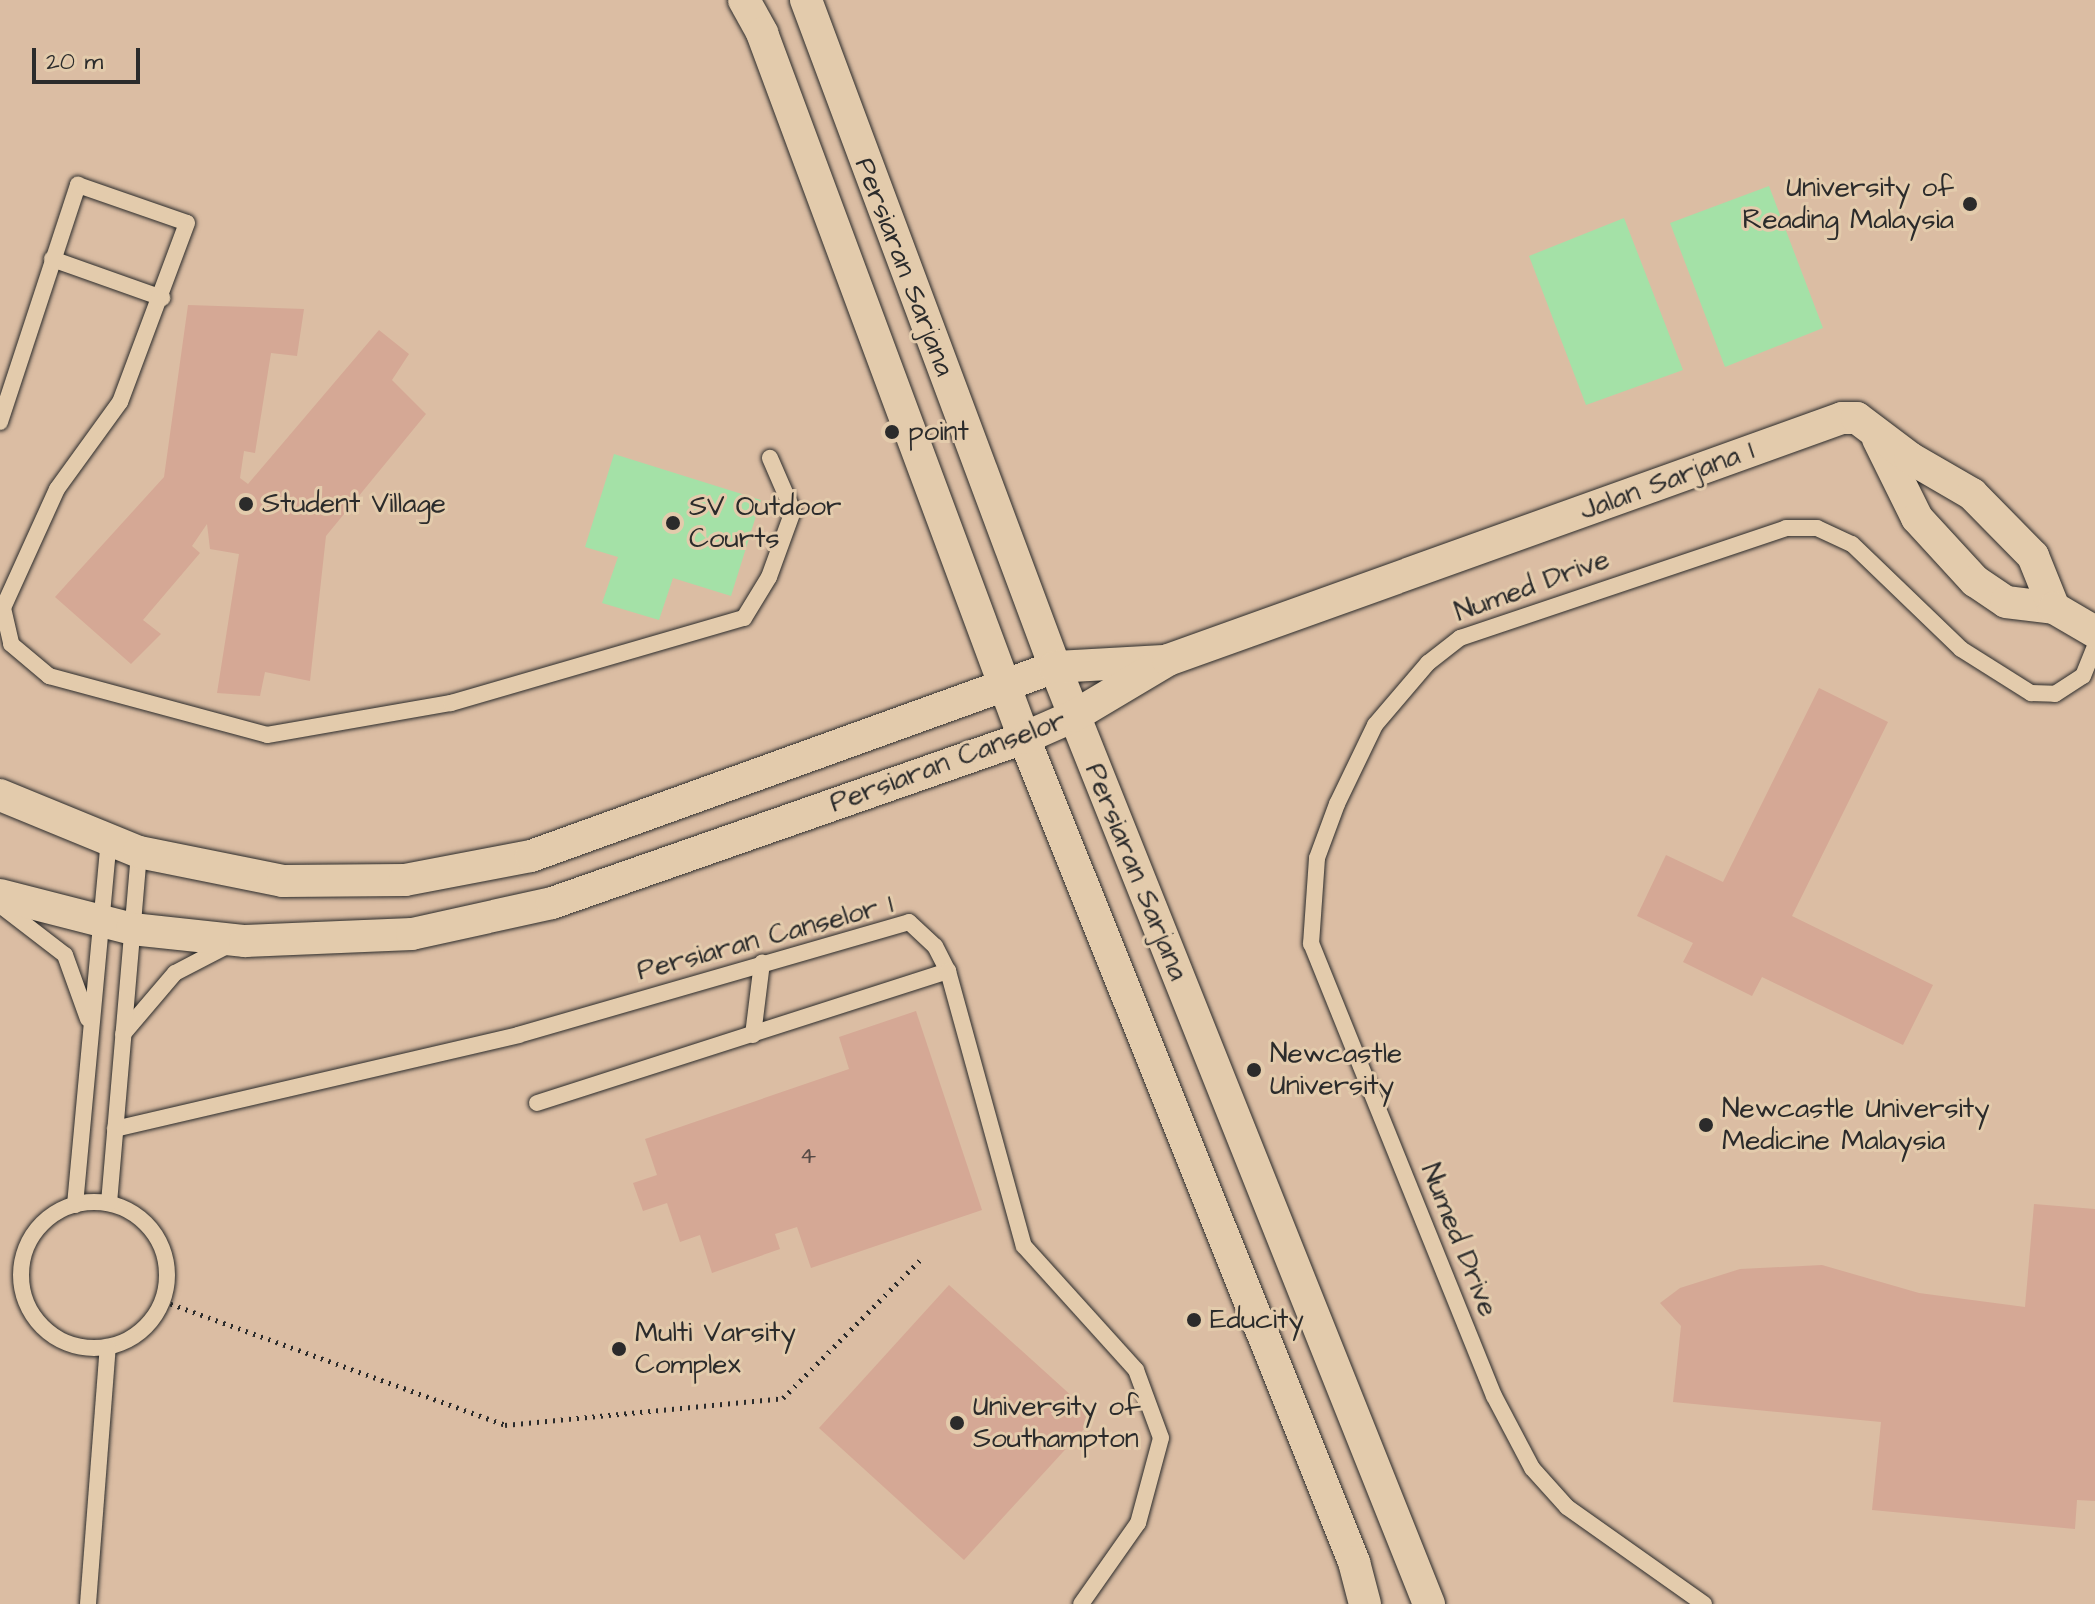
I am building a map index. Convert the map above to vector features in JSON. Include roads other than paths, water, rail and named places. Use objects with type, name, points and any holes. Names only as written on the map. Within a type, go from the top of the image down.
[{"type":"street","name":"Persiaran Sarjana","points":[[744,0],[762,33],[1024,738],[1348,1547],[1365,1604]]},
{"type":"street","name":"Persiaran Sarjana","points":[[806,0],[1074,716],[1429,1604]]},
{"type":"street","name":"Jalan Sarjana 1","points":[[1168,660],[1842,418],[1857,418],[1910,458],[1972,494],[2033,556],[2054,608]]},
{"type":"street","points":[[1873,429],[1917,518],[1975,581],[2006,602],[2054,608],[2095,632]]},
{"type":"street","name":"Persiaran Canselor","points":[[0,795],[139,852],[283,881],[405,880],[531,856],[1055,667],[1168,660]]},
{"type":"street","name":"Persiaran Canselor","points":[[0,895],[132,929],[245,941],[412,934],[552,903],[1024,738],[1074,716],[1168,660]]},
{"type":"lane","points":[[0,422],[78,185],[187,223],[162,298],[120,402],[57,489],[3,608],[11,644],[49,676],[267,735],[451,703],[744,618],[769,577],[793,511],[770,458]]},
{"type":"lane","points":[[52,259],[162,298]]},
{"type":"lane","name":"Numed Drive","points":[[1704,1604],[1567,1507],[1532,1468],[1500,1408],[1311,944],[1317,858],[1375,725],[1428,663],[1460,638],[1725,544],[1786,528],[1817,528],[1852,544],[1981,662],[2031,693],[2055,694],[2083,676],[2095,647]]},
{"type":"lane","points":[[75,1205],[109,839]]},
{"type":"lane","points":[[109,1203],[139,852]]},
{"type":"lane","points":[[0,905],[65,955],[91,1028]]},
{"type":"lane","name":"Persiaran Canselor 1","points":[[115,1129],[518,1035],[909,922],[935,946],[948,971],[1024,1246],[1136,1370],[1161,1438],[1138,1523],[1081,1604]]},
{"type":"lane","points":[[123,1034],[175,973],[208,952],[245,941]]},
{"type":"lane","points":[[753,1035],[762,963]]},
{"type":"lane","points":[[537,1103],[948,971]]},
{"type":"lane","points":[[109,1203],[133,1212],[158,1238],[168,1278],[163,1301],[132,1338],[108,1347],[84,1348],[60,1340],[40,1325],[24,1293],[24,1256],[35,1233],[52,1215],[75,1205],[109,1203]]},
{"type":"lane","points":[[88,1604],[108,1347]]},
{"type":"place","name":"University of Reading Malaysia","points":[[1970,204]]},
{"type":"place","name":"point","points":[[892,432]]},
{"type":"place","name":"Student Village","points":[[246,504]]},
{"type":"place","name":"SV Outdoor Courts","points":[[673,523]]},
{"type":"place","name":"Newcastle University","points":[[1254,1070]]},
{"type":"place","name":"Newcastle University Medicine Malaysia","points":[[1706,1125]]},
{"type":"place","name":"Educity","points":[[1194,1320]]},
{"type":"place","name":"Multi Varsity Complex","points":[[619,1349]]},
{"type":"place","name":"University of Southampton","points":[[957,1423]]}]
